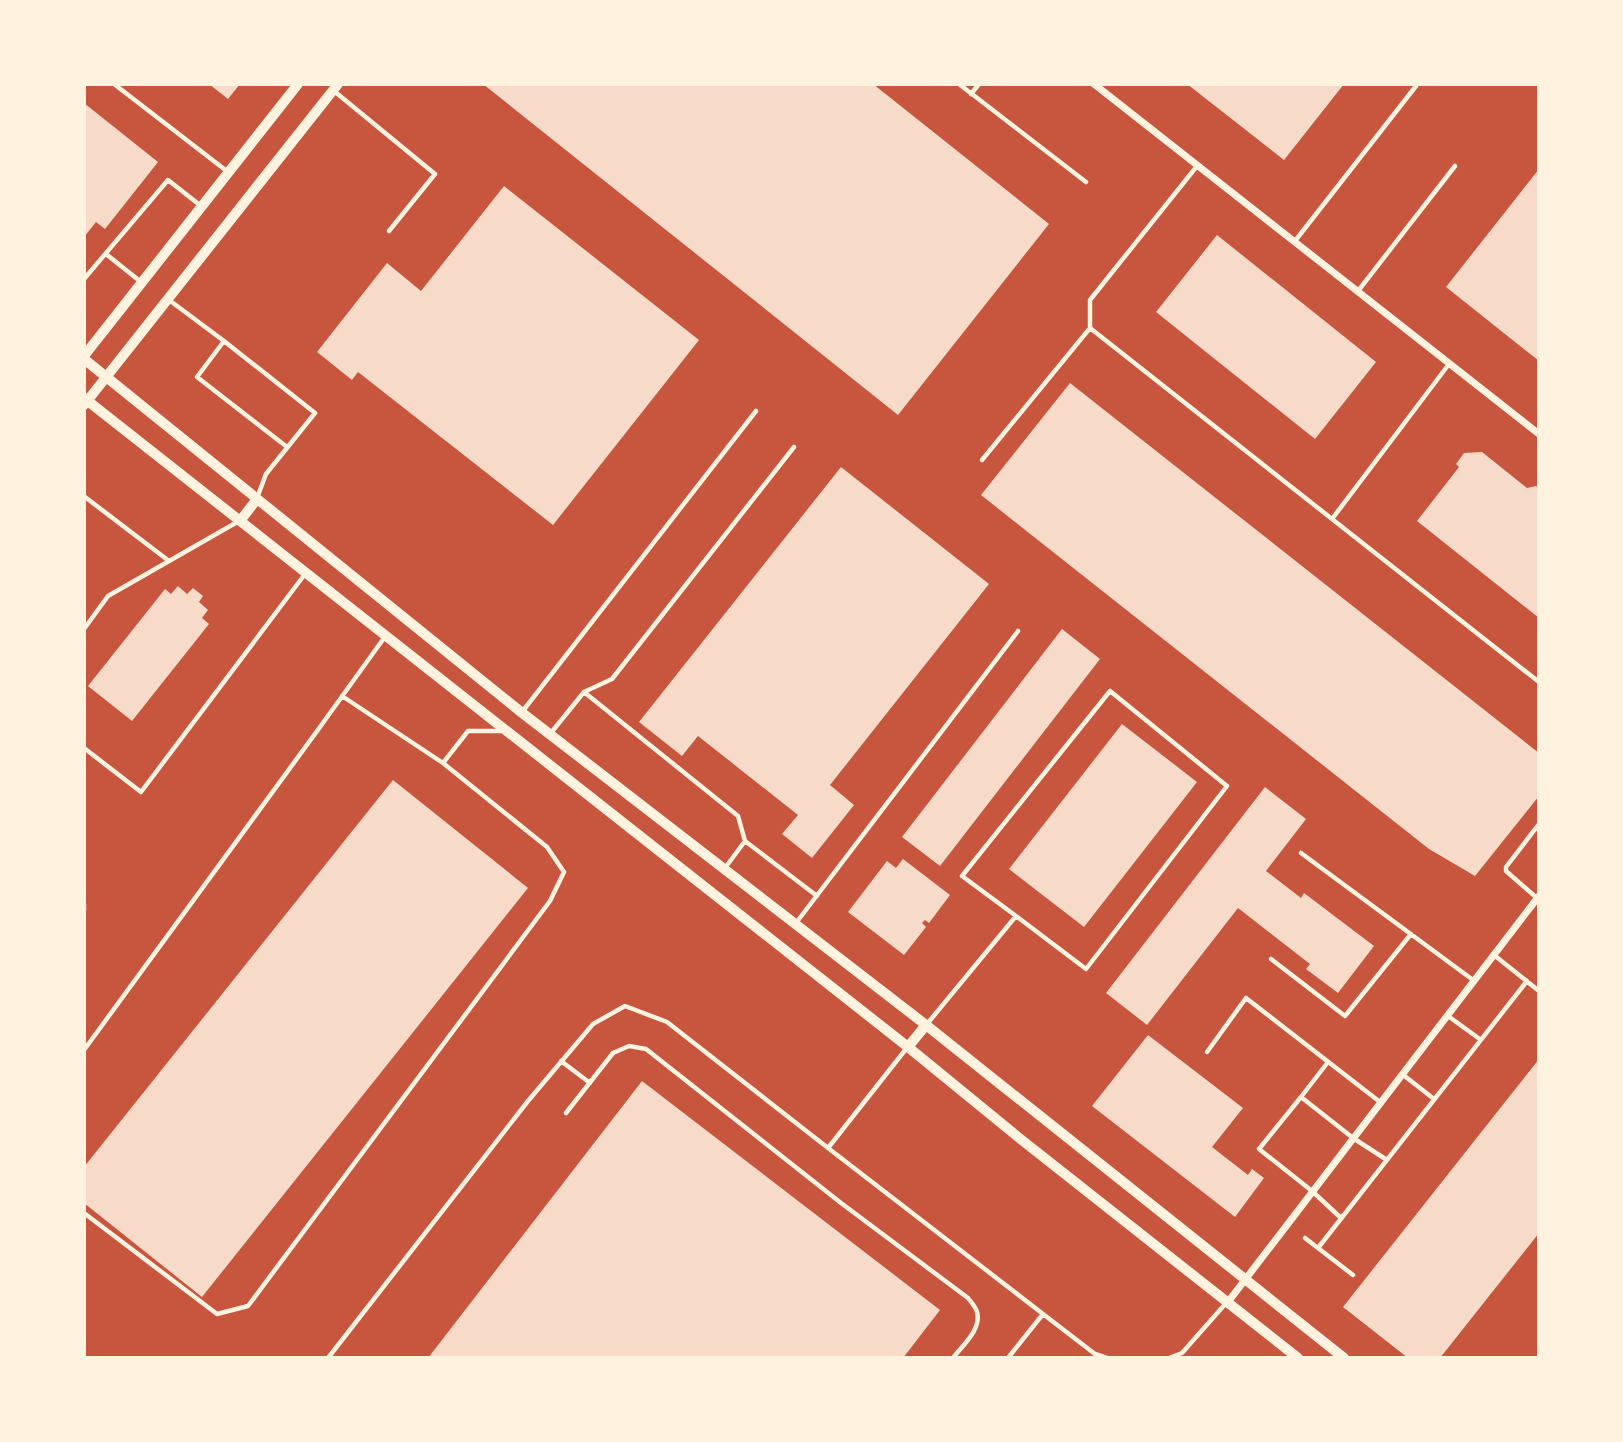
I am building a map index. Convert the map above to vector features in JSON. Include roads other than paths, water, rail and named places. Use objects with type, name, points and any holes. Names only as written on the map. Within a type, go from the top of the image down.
[{"type":"street","points":[[298,84],[84,358],[522,712],[926,1025],[1345,1358]]},
{"type":"street","points":[[1094,84],[1539,434]]},
{"type":"street","points":[[332,86],[168,299],[85,401],[908,1046],[1018,1137],[1298,1358]]},
{"type":"street","points":[[240,521],[257,499]]},
{"type":"street","points":[[507,731],[522,712]]},
{"type":"street","points":[[1228,1301],[1538,897]]},
{"type":"street","points":[[908,1046],[926,1025]]},
{"type":"lane","points":[[114,84],[228,172]]},
{"type":"lane","points":[[959,84],[1086,183]]},
{"type":"lane","points":[[971,94],[979,84]]},
{"type":"lane","points":[[332,86],[435,174],[389,231]]},
{"type":"lane","points":[[1295,242],[1416,86]]},
{"type":"lane","points":[[982,460],[1090,328],[1090,300],[1197,165]]},
{"type":"lane","points":[[1358,291],[1455,166]]},
{"type":"lane","points":[[84,279],[167,180],[202,206]]},
{"type":"lane","points":[[106,254],[142,283]]},
{"type":"lane","points":[[168,299],[315,413],[266,474],[257,499]]},
{"type":"lane","points":[[1090,328],[1539,681]]},
{"type":"lane","points":[[224,341],[197,377],[287,447]]},
{"type":"lane","points":[[1332,519],[1449,363]]},
{"type":"lane","points":[[522,712],[756,411]]},
{"type":"lane","points":[[550,734],[584,692],[612,679],[794,447]]},
{"type":"lane","points":[[85,497],[169,561]]},
{"type":"lane","points":[[84,629],[108,596],[240,521]]},
{"type":"lane","points":[[84,748],[141,793],[306,572]]},
{"type":"lane","points":[[796,924],[1018,631]]},
{"type":"lane","points":[[84,1050],[386,635]]},
{"type":"lane","points":[[1110,691],[1227,786],[1086,969],[1016,916],[962,876],[1110,691]]},
{"type":"lane","points":[[584,692],[738,816],[745,841],[817,896]]},
{"type":"lane","points":[[84,1213],[217,1314],[248,1306],[550,901],[564,872],[547,848],[443,762],[342,696]]},
{"type":"lane","points":[[443,762],[468,731],[507,731]]},
{"type":"lane","points":[[1538,897],[1506,871],[1506,867],[1539,824]]},
{"type":"lane","points":[[724,869],[745,841]]},
{"type":"lane","points":[[1301,853],[1474,980]]},
{"type":"lane","points":[[84,904],[84,910]]},
{"type":"lane","points":[[926,1025],[1016,916]]},
{"type":"lane","points":[[1271,959],[1345,1016],[1410,934]]},
{"type":"lane","points":[[1493,954],[1539,991]]},
{"type":"lane","points":[[1318,1248],[1527,981]]},
{"type":"lane","points":[[1206,1052],[1246,998],[1380,1102]]},
{"type":"lane","points":[[328,1358],[561,1061],[593,1024],[625,1006],[667,1022],[1042,1314],[1096,1354],[1107,1358]]},
{"type":"lane","points":[[1447,1015],[1481,1040]]},
{"type":"lane","points":[[566,1113],[613,1053],[629,1046],[646,1049],[841,1203],[968,1298],[977,1310],[978,1319],[974,1331],[953,1358]]},
{"type":"lane","points":[[828,1148],[908,1046]]},
{"type":"lane","points":[[561,1061],[590,1083]]},
{"type":"lane","points":[[1328,1062],[1259,1149],[1341,1218]]},
{"type":"lane","points":[[1402,1074],[1434,1100]]},
{"type":"lane","points":[[1301,1097],[1353,1138],[1387,1160]]},
{"type":"lane","points":[[1305,1238],[1353,1275]]},
{"type":"lane","points":[[1169,1358],[1182,1353],[1228,1301]]},
{"type":"lane","points":[[1008,1358],[1042,1314]]}]
